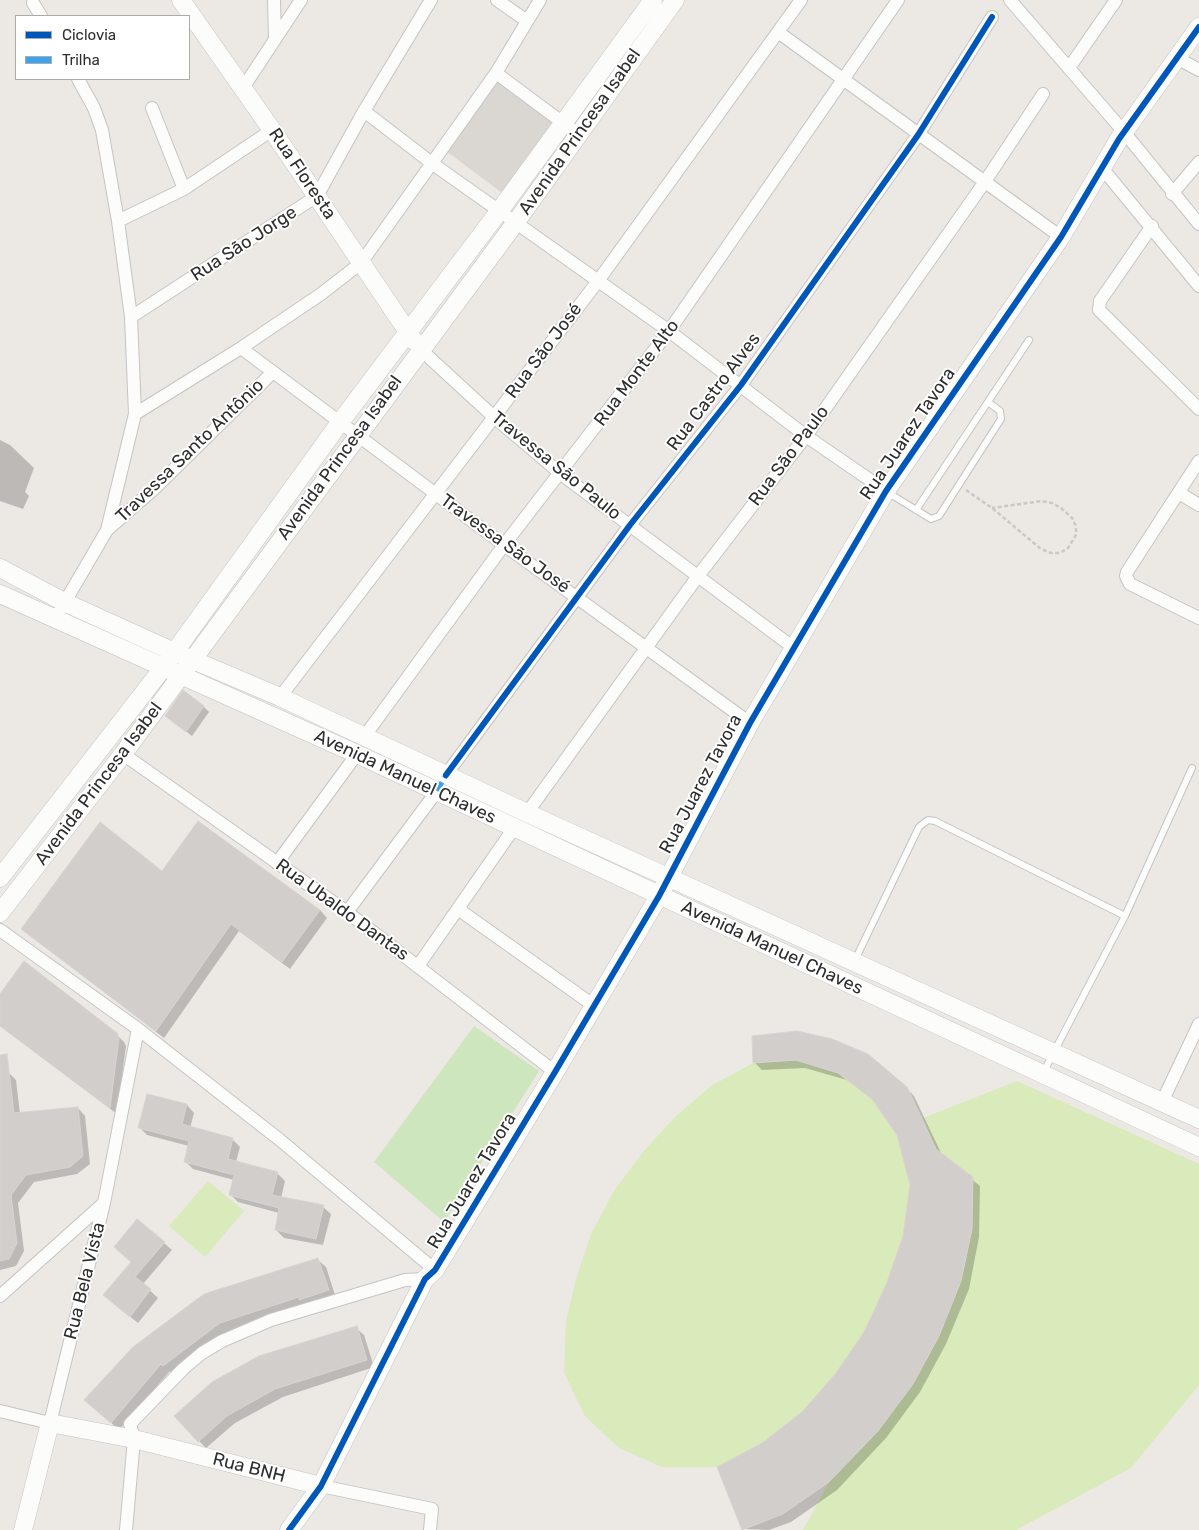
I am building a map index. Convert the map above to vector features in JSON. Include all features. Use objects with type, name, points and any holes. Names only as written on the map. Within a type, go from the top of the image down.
[{"type":"street","name":"Rua Floresta","points":[[181,0],[317,196],[407,334],[420,349]]},
{"type":"street","points":[[274,0],[275,39]]},
{"type":"street","points":[[243,88],[301,0]]},
{"type":"street","name":"Rua São Jorge","points":[[131,317],[317,196],[364,111],[431,0]]},
{"type":"street","points":[[497,0],[527,21]]},
{"type":"street","points":[[135,414],[241,348],[321,294],[361,263],[496,73],[540,0]]},
{"type":"street","name":"Avenida Princesa Isabel","points":[[0,878],[163,668],[341,421],[500,210],[653,0]]},
{"type":"street","name":"Avenida Princesa Isabel","points":[[0,913],[123,754],[420,349],[516,222],[675,0]]},
{"type":"street","name":"Rua São José","points":[[280,697],[598,281],[801,0]]},
{"type":"street","name":"Rua Monte Alto","points":[[364,737],[504,545],[561,474],[669,331],[898,0]]},
{"type":"street","points":[[1010,0],[1069,68],[1122,136],[1199,224]]},
{"type":"street","points":[[1069,68],[1116,0]]},
{"type":"street","points":[[33,3],[40,15]]},
{"type":"street","name":"Rua Castro Alves","points":[[446,775],[630,525],[741,385],[918,135],[992,17]]},
{"type":"street","name":"Rua Juarez Tavora","points":[[289,1530],[320,1486],[430,1274],[556,1072],[593,1005],[659,896],[750,723],[886,491],[1061,237],[1122,136],[1199,27]]},
{"type":"street","points":[[778,32],[1061,237]]},
{"type":"street","points":[[1177,58],[1199,70]]},
{"type":"street","points":[[496,73],[578,134]]},
{"type":"street","points":[[55,619],[107,530],[135,414],[131,317],[118,221],[102,130],[94,108],[79,80]]},
{"type":"street","name":"Rua São Paulo","points":[[527,813],[698,576],[806,436],[984,183],[1043,94]]},
{"type":"street","points":[[152,108],[184,189]]},
{"type":"street","points":[[364,111],[433,164],[669,331],[806,436],[886,491]]},
{"type":"street","points":[[118,221],[184,189],[272,130]]},
{"type":"street","points":[[1172,194],[1199,162]]},
{"type":"street","points":[[1104,165],[1199,286]]},
{"type":"street","points":[[1152,226],[1100,301],[1099,310],[1199,409]]},
{"type":"street","name":"Travessa São José","points":[[241,348],[341,421],[504,545],[578,596],[750,723]]},
{"type":"street","name":"Travessa São Paulo","points":[[420,349],[494,417],[561,474],[794,648]]},
{"type":"street","name":"Travessa Santo Antônio","points":[[107,530],[155,488],[273,372]]},
{"type":"street","points":[[1199,461],[1127,572],[1130,584],[1199,618]]},
{"type":"street","points":[[1179,493],[1199,505]]},
{"type":"street","name":"Avenida Manuel Chaves","points":[[0,568],[64,602],[191,660],[280,697],[527,813],[1199,1119]]},
{"type":"street","name":"Avenida Manuel Chaves","points":[[0,594],[357,754],[1199,1147]]},
{"type":"street","name":"Rua Ubaldo Dantas","points":[[123,754],[347,912],[556,1072]]},
{"type":"street","points":[[277,863],[357,754]]},
{"type":"street","points":[[347,912],[437,791]]},
{"type":"street","points":[[418,966],[514,828]]},
{"type":"street","points":[[458,909],[593,1005]]},
{"type":"street","points":[[0,930],[138,1029],[280,1140],[430,1274]]},
{"type":"street","points":[[1162,1102],[1199,1024]]},
{"type":"street","name":"Rua Bela Vista","points":[[23,1530],[104,1203],[138,1029]]},
{"type":"street","points":[[0,1296],[104,1203]]},
{"type":"street","points":[[126,1530],[134,1439],[130,1424],[183,1369],[202,1353],[222,1341],[271,1320],[343,1297],[430,1274]]},
{"type":"street","points":[[0,1411],[50,1424]]},
{"type":"street","name":"Rua BNH","points":[[50,1424],[134,1439],[320,1486],[432,1509],[430,1528]]},
{"type":"lane","points":[[916,510],[1029,340]]},
{"type":"lane","points":[[886,491],[931,519],[939,516],[1001,419],[1000,411],[988,402]]},
{"type":"lane","points":[[1042,1074],[1125,916],[1192,768]]},
{"type":"lane","points":[[854,962],[919,827],[928,820],[935,821],[1125,916]]},
{"type":"path","points":[[958,485],[992,508],[1041,549],[1051,553],[1060,552],[1068,548],[1076,535],[1076,526],[1072,518],[1061,508],[1052,504],[1042,502],[992,508]]},
{"type":"green space","points":[[474,1026],[539,1071],[444,1222],[374,1162]]},
{"type":"green space","points":[[796,1061],[838,1073],[872,1099],[897,1135],[910,1185],[903,1236],[886,1285],[864,1332],[836,1373],[802,1412],[762,1443],[717,1467],[662,1467],[619,1448],[585,1416],[564,1373],[566,1321],[576,1279],[591,1234],[614,1191],[643,1152],[675,1117],[711,1086],[753,1063]]},
{"type":"green space","points":[[1017,1081],[1199,1164],[1199,1385],[1131,1468],[1016,1530],[803,1530],[829,1482],[878,1431],[913,1384],[939,1336],[961,1281],[972,1229],[973,1177],[936,1149],[923,1118]]},
{"type":"green space","points":[[208,1181],[244,1211],[205,1257],[169,1226]]},
{"type":"shaded area","points":[[497,81],[554,124],[502,193],[446,151]]},
{"type":"building","points":[[183,690],[204,706],[186,732],[165,716]]},
{"type":"building","points":[[198,821],[320,910],[282,962],[231,924],[156,1031],[21,929],[100,822],[162,871]]},
{"type":"building","points":[[24,961],[117,1033],[119,1038],[110,1108],[0,1025],[0,994]]},
{"type":"building","points":[[797,1031],[832,1039],[868,1054],[907,1087],[936,1149],[973,1177],[972,1229],[961,1281],[939,1336],[913,1384],[878,1431],[829,1482],[783,1514],[742,1530],[717,1467],[762,1443],[802,1412],[836,1373],[864,1332],[886,1285],[903,1236],[910,1185],[897,1135],[872,1099],[838,1073],[796,1060],[753,1063],[752,1036]]},
{"type":"building","points":[[7,1054],[14,1113],[78,1107],[83,1156],[70,1167],[26,1175],[11,1195],[17,1243],[9,1259],[0,1261],[0,1055]]},
{"type":"building","points":[[147,1094],[187,1104],[182,1124],[233,1138],[228,1159],[278,1172],[272,1195],[324,1205],[316,1239],[275,1230],[279,1208],[229,1195],[234,1175],[184,1162],[189,1141],[138,1128]]},
{"type":"building","points":[[137,1219],[165,1242],[135,1277],[151,1289],[130,1317],[103,1295],[131,1262],[114,1247]]},
{"type":"building","points":[[318,1258],[329,1290],[299,1300],[299,1297],[220,1323],[163,1366],[161,1364],[111,1423],[84,1400],[133,1347],[204,1294]]},
{"type":"building","points":[[357,1326],[367,1360],[275,1389],[227,1416],[198,1442],[174,1416],[212,1382],[259,1356]]},
{"type":"marked path","points":[[437,791],[446,775]]},
{"type":"cycle path","points":[[446,775],[630,525],[741,385],[918,135],[992,17]]},
{"type":"cycle path","points":[[289,1530],[321,1486],[425,1279],[435,1270],[659,896],[750,723],[886,491],[1061,237],[1119,139],[1199,27]]}]
